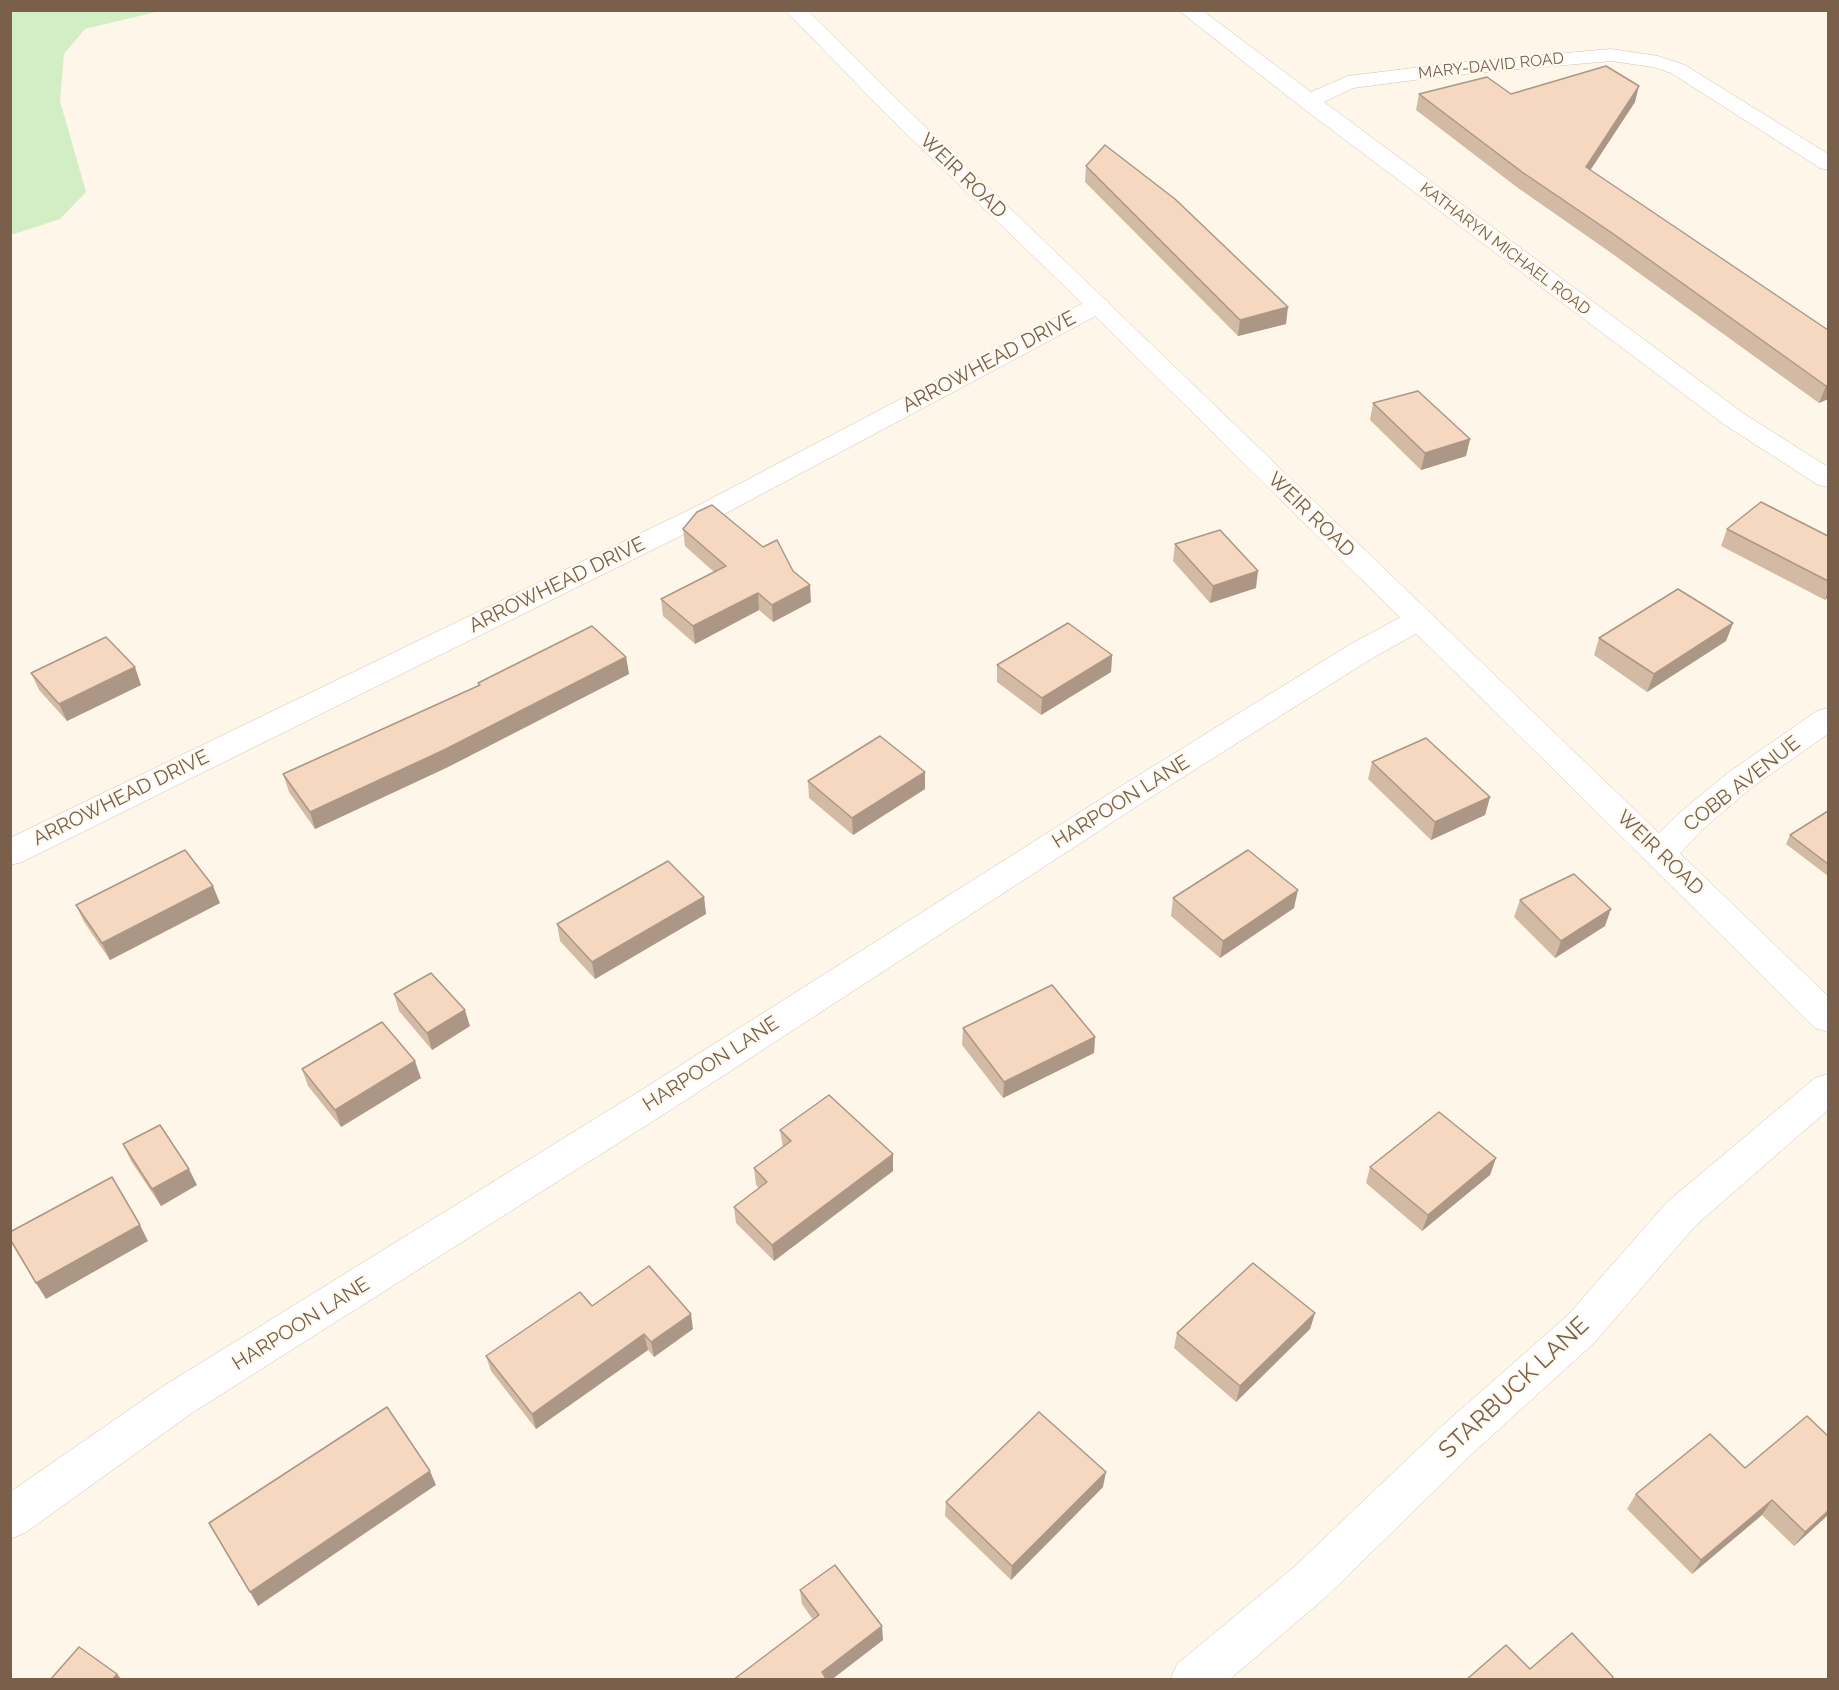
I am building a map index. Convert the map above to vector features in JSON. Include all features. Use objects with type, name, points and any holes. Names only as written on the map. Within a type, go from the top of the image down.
[{"type":"street","name":"WEIR ROAD","points":[[795,10],[1828,1018]]},
{"type":"street","name":"KATHARYN MICHAEL ROAD","points":[[1188,10],[1734,419],[1828,479]]},
{"type":"street","name":"MARY-DAVID ROAD","points":[[1308,101],[1348,82],[1453,69],[1611,55],[1658,62],[1678,69],[1828,164]]},
{"type":"street","name":"ARROWHEAD DRIVE","points":[[10,853],[707,512],[1098,305]]},
{"type":"street","name":"HARPOON LANE","points":[[10,1518],[177,1400],[656,1100],[1134,793],[1360,652],[1418,620]]},
{"type":"street","name":"COBB AVENUE","points":[[1660,853],[1690,822],[1740,780],[1828,719]]},
{"type":"street","name":"STARBUCK LANE","points":[[1193,1680],[1310,1582],[1459,1438],[1581,1329],[1681,1214],[1828,1089]]},
{"type":"green space","points":[[11,10],[160,11],[85,29],[64,54],[60,101],[86,192],[60,219],[11,235]]},
{"type":"building","points":[[1606,66],[1639,86],[1586,167],[1828,330],[1828,385],[1826,386],[1612,233],[1522,172],[1419,94],[1487,77],[1511,94]]},
{"type":"building","points":[[1105,145],[1175,199],[1288,307],[1240,320],[1086,166]]},
{"type":"building","points":[[1418,391],[1470,439],[1425,453],[1373,403]]},
{"type":"building","points":[[1761,502],[1828,536],[1828,581],[1727,529]]},
{"type":"building","points":[[712,505],[763,547],[777,540],[793,571],[810,585],[772,605],[758,593],[693,626],[661,599],[726,566],[683,529],[697,512]]},
{"type":"building","points":[[1220,530],[1258,571],[1213,586],[1175,544]]},
{"type":"building","points":[[1678,589],[1733,623],[1654,674],[1599,638]]},
{"type":"building","points":[[1068,623],[1112,655],[1042,698],[997,665]]},
{"type":"building","points":[[592,626],[626,657],[444,750],[310,812],[283,774],[480,685],[478,683]]},
{"type":"building","points":[[106,637],[135,667],[59,704],[31,673]]},
{"type":"building","points":[[880,736],[925,772],[852,818],[808,781]]},
{"type":"building","points":[[1426,738],[1490,797],[1435,822],[1372,762]]},
{"type":"building","points":[[1828,811],[1828,864],[1790,835]]},
{"type":"building","points":[[185,850],[213,886],[102,943],[76,905]]},
{"type":"building","points":[[1248,850],[1298,890],[1223,941],[1173,898]]},
{"type":"building","points":[[668,861],[704,897],[592,962],[557,924]]},
{"type":"building","points":[[1574,874],[1611,909],[1561,941],[1520,900]]},
{"type":"building","points":[[431,973],[465,1010],[427,1033],[394,994]]},
{"type":"building","points":[[1052,985],[1095,1037],[1004,1082],[963,1028]]},
{"type":"building","points":[[382,1022],[415,1061],[335,1110],[302,1069]]},
{"type":"building","points":[[829,1095],[893,1154],[772,1245],[734,1207],[767,1182],[754,1168],[791,1141],[780,1130]]},
{"type":"building","points":[[1439,1112],[1496,1158],[1428,1215],[1370,1167]]},
{"type":"building","points":[[160,1125],[189,1169],[152,1189],[123,1144]]},
{"type":"building","points":[[112,1177],[140,1225],[36,1283],[10,1239],[10,1232]]},
{"type":"building","points":[[1253,1263],[1315,1313],[1240,1386],[1177,1333]]},
{"type":"building","points":[[649,1266],[691,1314],[651,1342],[644,1334],[532,1414],[486,1356],[580,1292],[592,1306]]},
{"type":"building","points":[[387,1407],[430,1471],[250,1592],[209,1523]]},
{"type":"building","points":[[1039,1412],[1106,1472],[1012,1566],[946,1502]]},
{"type":"building","points":[[1807,1416],[1828,1436],[1828,1511],[1805,1532],[1772,1500],[1701,1560],[1636,1494],[1710,1434],[1745,1468]]},
{"type":"building","points":[[835,1565],[882,1626],[822,1672],[827,1680],[733,1680],[819,1615],[800,1590]]},
{"type":"building","points":[[1572,1633],[1613,1677],[1611,1680],[1466,1680],[1506,1645],[1530,1669]]},
{"type":"building","points":[[79,1647],[117,1674],[112,1680],[50,1680]]}]
